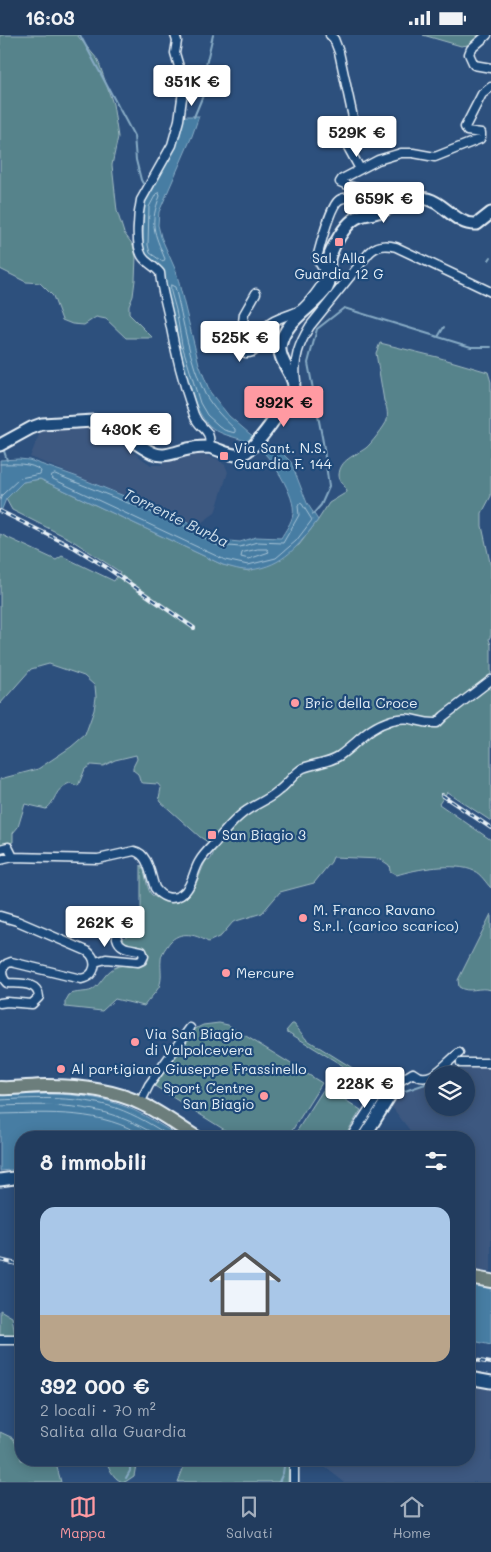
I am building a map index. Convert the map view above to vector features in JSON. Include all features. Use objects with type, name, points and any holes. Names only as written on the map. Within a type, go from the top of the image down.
[{"type":"main road","points":[[0,445],[31,428],[42,425],[94,421],[102,422],[121,431],[156,455],[209,447],[237,455],[245,453],[261,437],[294,389],[292,380],[281,357],[280,348],[286,331],[302,311],[327,287],[330,277],[329,256],[355,218],[364,214],[383,211],[408,200],[421,198],[429,199],[444,206],[458,220],[465,223],[477,224],[491,213]]},
{"type":"main road","points":[[0,1088],[45,1086],[95,1089],[140,1103],[186,1131]]},
{"type":"main road","points":[[368,1131],[389,1097]]},
{"type":"main road","points":[[0,1179],[15,1178]]},
{"type":"main road","points":[[475,1278],[491,1281]]},
{"type":"main road","points":[[475,1380],[491,1382]]},
{"type":"street","points":[[175,35],[177,41],[176,60],[184,84],[181,111],[172,145],[142,200],[138,220],[140,250],[143,258],[160,273],[161,287],[174,347],[189,403],[196,420],[209,434],[209,447]]},
{"type":"street","points":[[330,35],[334,39],[339,52],[354,122],[348,147],[360,169]]},
{"type":"street","points":[[487,35],[471,49],[469,54],[474,65],[491,68]]},
{"type":"street","points":[[256,293],[244,314],[240,347],[246,353],[252,352],[257,348],[267,325],[302,311],[325,279],[324,272],[317,258],[325,228],[337,201],[370,198],[373,196],[374,193],[372,191],[352,187],[340,182],[378,160],[400,153],[413,153],[432,157],[442,155],[480,139],[481,133],[466,131],[466,124],[482,94],[491,87]]},
{"type":"street","points":[[294,389],[297,384],[294,361],[304,335],[369,253],[376,247],[387,245],[396,247],[491,292]]},
{"type":"street","points":[[0,861],[13,857],[98,859],[134,851],[139,852],[145,858],[158,892],[167,897],[173,897],[183,893],[188,888],[202,858],[245,812],[278,791],[298,771],[330,761],[376,725],[405,717],[428,724],[437,723],[491,680]]},
{"type":"street","points":[[0,849],[8,847],[13,857]]},
{"type":"street","points":[[197,851],[202,858]]},
{"type":"street","points":[[0,916],[17,921],[82,949],[92,955],[95,961],[92,974],[81,979],[11,962],[8,963],[1,971],[4,980],[7,983],[34,986],[38,990],[39,997],[32,1004],[0,1003]]},
{"type":"street","points":[[95,961],[106,959],[142,961],[144,956],[142,951],[125,947],[119,943],[117,938]]},
{"type":"street","points":[[140,1103],[153,1078],[190,1028]]},
{"type":"street","points":[[355,1131],[379,1094],[413,1073],[420,1078],[425,1078],[440,1071],[459,1053]]},
{"type":"street","points":[[461,1063],[491,1063]]},
{"type":"street","points":[[0,1340],[15,1340]]},
{"type":"street","points":[[294,1466],[294,1482]]},
{"type":"shaded area","points":[[96,429],[107,434],[151,465],[161,465],[168,459],[183,454],[198,453],[217,459],[225,465],[228,472],[215,513],[198,525],[30,457],[41,430]]},
{"type":"shaded area","points":[[475,1067],[491,1068],[491,1271],[475,1273],[475,1131],[410,1131],[388,1102],[397,1095],[425,1084],[425,1116],[475,1116]]},
{"type":"shaded area","points":[[475,1384],[491,1387],[491,1482],[344,1482],[326,1466],[475,1466]]},
{"type":"green space","points":[[0,35],[77,35],[98,60],[113,104],[118,137],[112,165],[117,211],[124,233],[133,245],[136,257],[135,280],[129,314],[153,338],[126,338],[106,319],[96,317],[84,325],[72,324],[62,320],[53,296],[40,283],[26,282],[0,269]]},
{"type":"green space","points":[[423,35],[479,35],[468,45],[461,46]]},
{"type":"green space","points":[[380,343],[488,372],[491,382],[491,496],[482,513],[482,526],[491,567],[491,635],[489,639],[491,645],[491,821],[447,792],[439,804],[491,840],[491,888],[479,874],[466,868],[436,867],[397,875],[390,871],[389,865],[380,859],[333,857],[314,883],[280,892],[262,913],[233,922],[221,936],[208,942],[192,935],[176,937],[165,949],[162,956],[159,987],[144,1006],[115,999],[102,1011],[65,1007],[65,1002],[69,995],[92,990],[114,968],[119,966],[140,967],[148,961],[146,949],[129,945],[123,942],[122,939],[139,928],[141,921],[141,865],[151,894],[165,901],[181,901],[192,891],[206,860],[209,861],[216,847],[200,837],[161,802],[159,798],[161,788],[158,784],[140,781],[138,774],[133,770],[137,759],[136,755],[115,760],[103,766],[91,765],[85,769],[78,786],[70,783],[65,785],[58,791],[50,806],[46,809],[25,804],[18,827],[13,833],[13,842],[0,845],[0,779],[38,769],[71,747],[85,735],[94,710],[96,697],[95,686],[84,676],[49,664],[31,669],[0,704],[0,534],[56,560],[62,556],[114,581],[120,572],[70,539],[12,510],[6,499],[23,482],[40,479],[223,565],[249,571],[299,545],[329,503],[347,492],[339,477],[342,465],[368,446],[387,420],[387,410],[376,353]]},
{"type":"green space","points":[[491,914],[491,990],[463,989],[459,987],[458,980]]},
{"type":"green space","points":[[219,1023],[228,1025],[322,1083],[292,1131],[226,1131],[153,1085],[191,1031],[203,1025]]},
{"type":"green space","points":[[292,1024],[306,1039],[375,1082],[376,1086],[286,1031]]},
{"type":"green space","points":[[325,1087],[361,1110],[348,1131],[297,1131]]},
{"type":"green space","points":[[0,1310],[12,1317],[15,1336],[13,1338],[0,1338]]},
{"type":"green space","points":[[0,1432],[13,1438],[15,1442],[15,1466],[57,1466],[61,1482],[0,1482]]},
{"type":"green space","points":[[109,1466],[136,1466],[134,1476],[125,1482],[118,1480]]},
{"type":"green space","points":[[183,1466],[289,1466],[288,1482],[178,1482]]},
{"type":"water","points":[[184,116],[199,116],[159,212],[158,225],[161,237],[176,271],[199,364],[210,392],[229,416],[250,434],[283,454],[291,462],[307,503],[318,520],[290,553],[272,564],[250,570],[223,565],[40,479],[23,482],[6,499],[0,514],[0,460],[19,459],[29,460],[75,476],[183,520],[218,540],[240,542],[256,537],[281,538],[291,520],[293,507],[287,488],[275,467],[262,451],[249,442],[213,428],[201,415],[194,401],[182,363],[162,272],[156,264],[144,255],[144,205],[177,142]]},
{"type":"water","points":[[56,1094],[103,1100],[142,1114],[170,1131],[15,1131],[15,1170],[0,1171],[0,1095]]},
{"type":"water","points":[[475,1285],[491,1289],[491,1345],[475,1341]]},
{"type":"waterway","points":[[80,35],[134,136],[136,160],[141,180],[145,187]]},
{"type":"waterway","points":[[194,117],[204,93],[206,65],[213,35]]},
{"type":"waterway","name":"Torrente Burba","points":[[313,514],[321,505],[329,487],[323,442],[308,363],[317,329],[344,308],[471,347],[491,347]]},
{"type":"waterway","points":[[438,337],[444,327]]},
{"type":"waterway","points":[[3,448],[7,460]]},
{"type":"waterway","points":[[405,1091],[425,1084]]},
{"type":"waterway","points":[[126,1478],[130,1471],[130,1466]]},
{"type":"waterway","points":[[279,1482],[284,1466]]},
{"type":"railway","points":[[0,511],[75,548],[106,567],[194,628]]},
{"type":"railway","points":[[442,795],[491,828]]},
{"type":"railway","points":[[0,1260],[15,1264]]},
{"type":"railway","points":[[475,1360],[491,1363]]},
{"type":"place","name":"Sal. Alla Guardia 12 G","points":[[339,242]]},
{"type":"place","name":"Via Sant. N.S. Guardia F. 144","points":[[224,456]]},
{"type":"place","name":"Bric della Croce","points":[[295,703]]},
{"type":"place","name":"San Biagio 3","points":[[212,835]]},
{"type":"place","name":"M. Franco Ravano S.r.l. (carico scarico)","points":[[303,918]]},
{"type":"place","name":"Mercure","points":[[226,973]]},
{"type":"place","name":"Via San Biagio di Valpolcevera","points":[[135,1042]]},
{"type":"place","name":"Al partigiano Giuseppe Frassinello","points":[[61,1069]]},
{"type":"place","name":"Sport Centre San Biagio","points":[[264,1096]]}]
